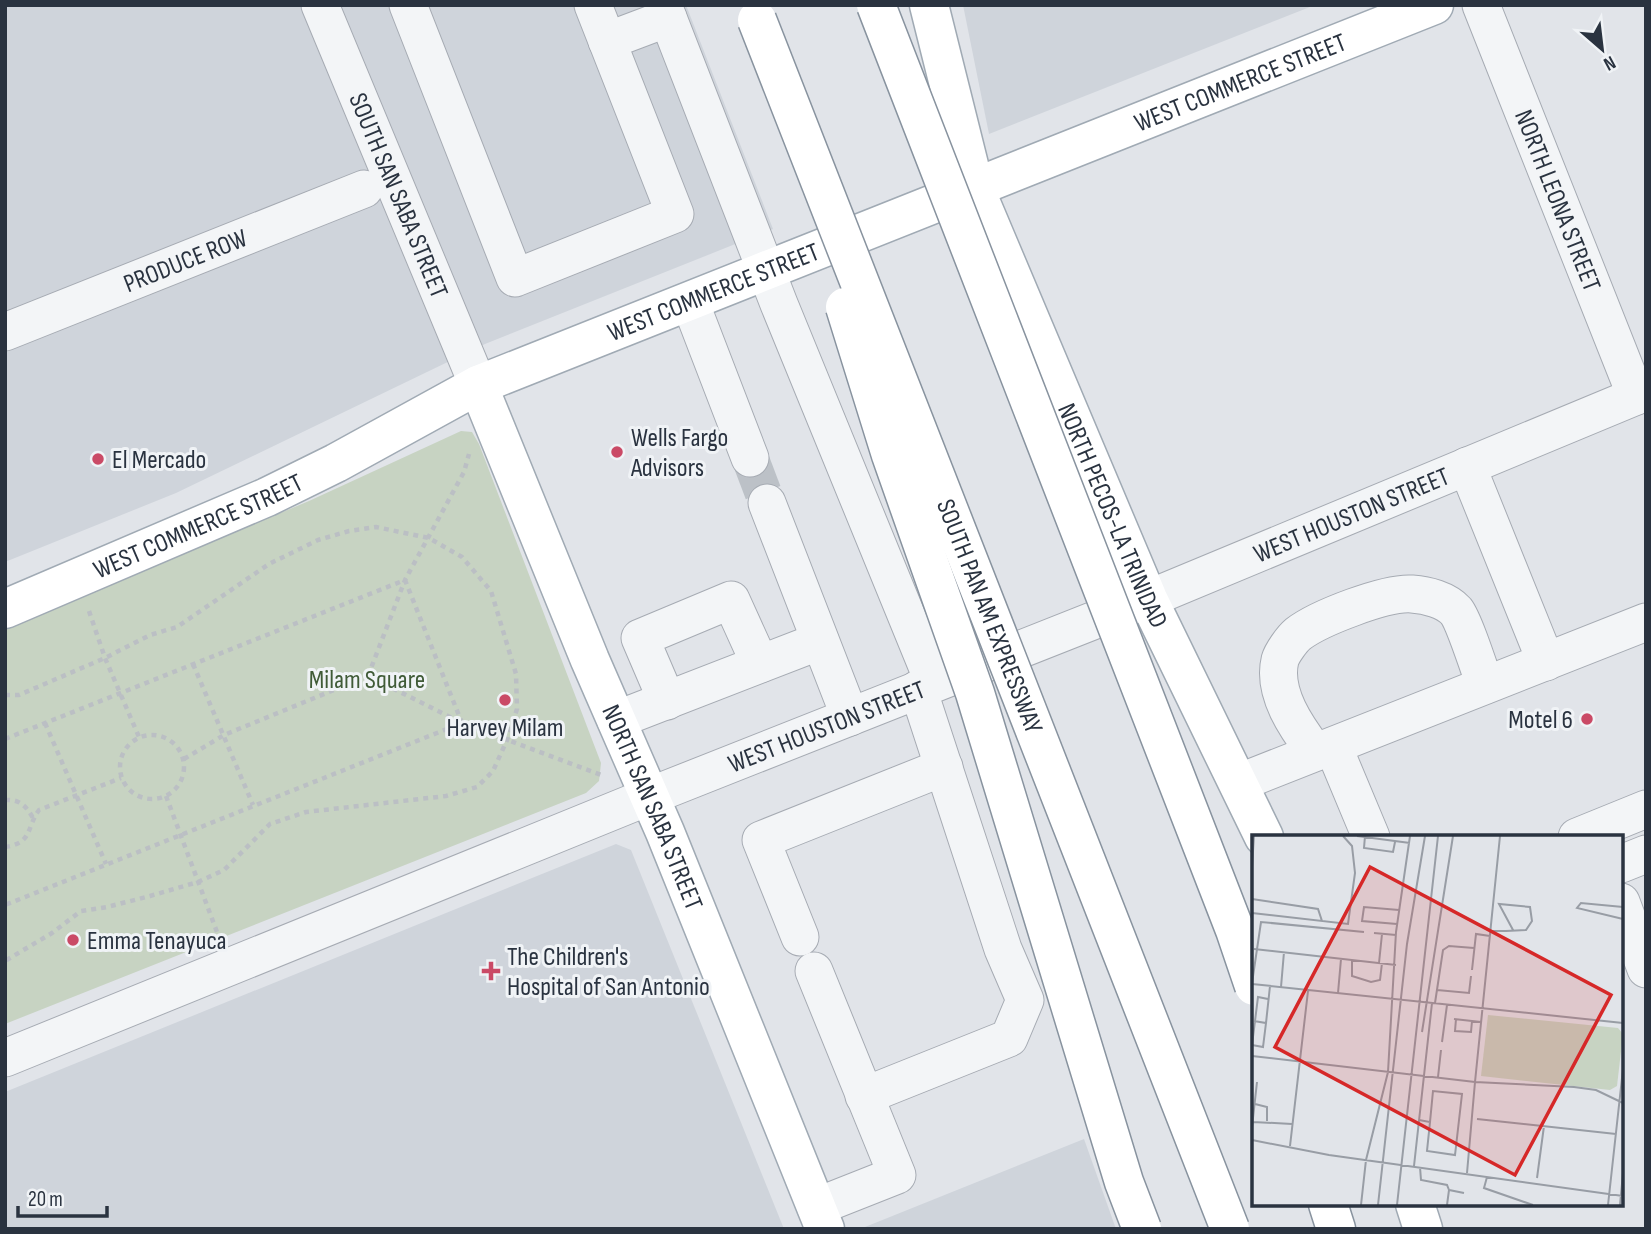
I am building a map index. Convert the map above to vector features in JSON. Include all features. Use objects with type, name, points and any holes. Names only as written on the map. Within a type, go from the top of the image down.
[{"type":"main road","points":[[876,5],[1225,904],[1252,980]]},
{"type":"main road","name":"NORTH PECOS-LA TRINIDAD","points":[[929,5],[975,189],[1148,599],[1263,835]]},
{"type":"main road","name":"WEST COMMERCE STREET","points":[[5,609],[267,497],[336,463],[478,385],[1434,5]]},
{"type":"main road","points":[[754,13],[891,455],[975,693],[1124,1182],[1142,1229]]},
{"type":"main road","name":"SOUTH PAN AM EXPRESSWAY","points":[[754,13],[1230,1229]]},
{"type":"main road","name":"NORTH SAN SABA STREET","points":[[478,385],[821,1218]]},
{"type":"main road","points":[[1329,1206],[1336,1229]]},
{"type":"main road","points":[[1416,1206],[1423,1229]]},
{"type":"street","name":"SOUTH SAN SABA STREET","points":[[320,5],[478,385]]},
{"type":"street","points":[[408,5],[515,278],[675,214],[593,5]]},
{"type":"street","name":"NORTH LEONA STREET","points":[[1481,5],[1641,394]]},
{"type":"street","points":[[607,41],[666,11],[926,686],[944,767],[1003,949],[1025,1000],[1009,1038],[864,1096]]},
{"type":"street","name":"PRODUCE ROW","points":[[5,332],[364,189]]},
{"type":"street","points":[[690,302],[750,458]]},
{"type":"street","name":"WEST HOUSTON STREET","points":[[5,1058],[649,796],[1148,599],[1641,394]]},
{"type":"street","points":[[1467,466],[1546,662]]},
{"type":"street","points":[[767,503],[850,717]]},
{"type":"street","points":[[1370,835],[1324,749],[1294,723],[1280,683],[1280,659],[1296,635],[1323,620],[1380,598],[1411,594],[1442,601],[1457,612],[1485,685]]},
{"type":"street","points":[[667,701],[640,638],[732,600],[760,664]]},
{"type":"street","points":[[1238,783],[1646,622]]},
{"type":"street","points":[[616,720],[820,641]]},
{"type":"street","points":[[800,937],[761,841],[944,767]]},
{"type":"street","points":[[1582,835],[1646,809]]},
{"type":"street","points":[[1623,863],[1646,854]]},
{"type":"street","points":[[1623,907],[1646,969]]},
{"type":"street","points":[[814,971],[897,1175],[821,1218]]},
{"type":"path","points":[[184,759],[224,735],[368,676],[405,580],[464,472],[471,447]]},
{"type":"path","points":[[5,695],[19,695],[105,658],[150,635],[177,627],[270,564],[318,540],[376,527],[429,538],[463,557],[491,591],[516,674],[517,709],[493,771],[477,787],[446,796],[306,812],[270,824],[224,870],[198,882],[107,907],[81,911],[52,933],[5,961]]},
{"type":"path","points":[[5,739],[405,580]]},
{"type":"path","points":[[405,580],[462,723]]},
{"type":"path","points":[[86,603],[105,658],[139,737]]},
{"type":"path","points":[[193,664],[253,805]]},
{"type":"path","points":[[368,676],[462,723],[601,775]]},
{"type":"path","points":[[45,723],[106,864]]},
{"type":"path","points":[[5,905],[462,723]]},
{"type":"path","points":[[149,734],[163,735],[180,748],[184,759],[181,783],[166,796],[142,798],[132,792],[121,778],[121,757],[126,747],[139,737],[149,734]]},
{"type":"path","points":[[5,847],[24,841],[39,810],[121,778]]},
{"type":"path","points":[[166,796],[217,932]]},
{"type":"path","points":[[5,800],[14,799],[25,804],[33,818]]},
{"type":"shaded area","points":[[5,5],[686,5],[773,229],[485,344],[176,493],[5,562]]},
{"type":"shaded area","points":[[963,5],[1315,5],[989,134]]},
{"type":"shaded area","name":"The Children's Hospital of San Antonio","points":[[616,844],[631,850],[784,1229],[5,1229],[5,1092]]},
{"type":"shaded area","points":[[1084,1139],[1116,1229],[860,1229]]},
{"type":"green space","name":"Milam Square","points":[[461,431],[472,432],[479,444],[601,763],[599,781],[586,793],[5,1024],[5,628],[309,501]]},
{"type":"tunnel","points":[[750,458],[767,503]]},
{"type":"place","name":"Wells Fargo Advisors","points":[[617,452]]},
{"type":"place","name":"El Mercado","points":[[98,459]]},
{"type":"place","name":"Harvey Milam","points":[[505,700]]},
{"type":"place","name":"Motel 6","points":[[1587,719]]},
{"type":"place","name":"Emma Tenayuca","points":[[73,940]]},
{"type":"place","name":"The Children's Hospital of San Antonio","points":[[491,971]]}]
